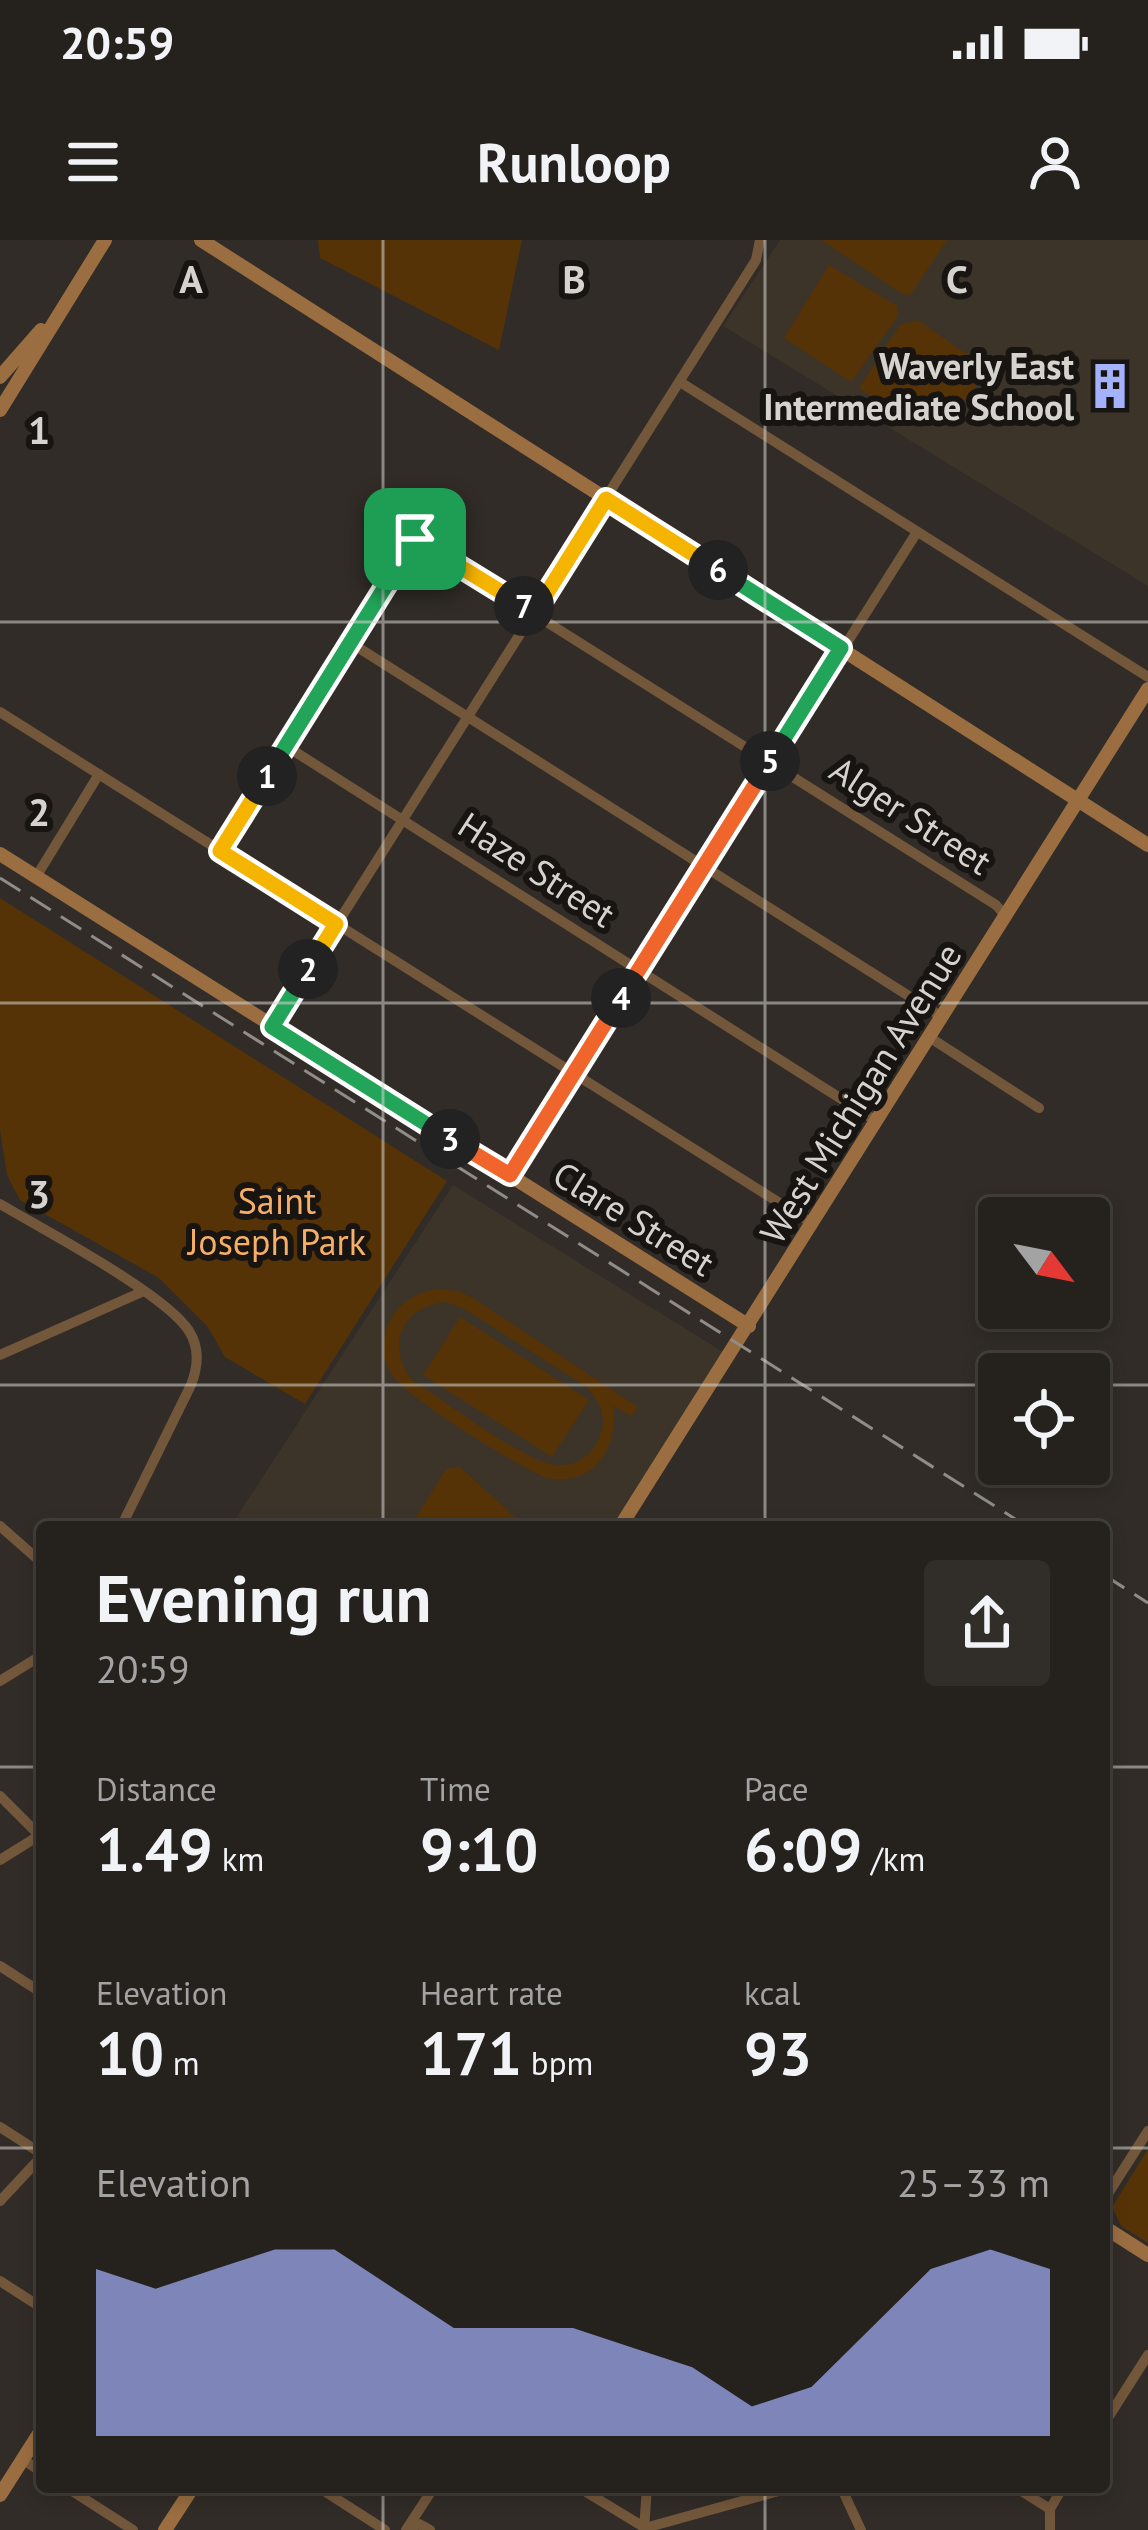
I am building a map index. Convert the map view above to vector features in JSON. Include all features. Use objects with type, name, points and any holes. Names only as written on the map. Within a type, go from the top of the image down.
[{"type":"street","points":[[0,410],[105,240]]},
{"type":"street","points":[[201,240],[1148,845]]},
{"type":"street","points":[[272,1027],[756,260],[760,240]]},
{"type":"street","points":[[0,377],[67,299]]},
{"type":"street","points":[[680,382],[1148,677]]},
{"type":"street","points":[[510,1175],[917,532]]},
{"type":"street","name":"Alger Street","points":[[351,643],[415,539],[770,760],[997,905],[1006,916]]},
{"type":"street","points":[[220,851],[351,643],[942,1017]]},
{"type":"street","name":"West Michigan Avenue","points":[[624,1521],[1148,688]]},
{"type":"street","points":[[0,712],[812,1224]]},
{"type":"street","name":"Haze Street","points":[[286,746],[877,1121]]},
{"type":"street","points":[[35,877],[99,774]]},
{"type":"street","name":"Clare Street","points":[[0,854],[749,1326]]},
{"type":"street","points":[[929,1037],[1039,1108]]},
{"type":"street","points":[[0,1203],[144,1291],[189,1330],[197,1362],[191,1385],[125,1521]]},
{"type":"street","points":[[0,1354],[144,1291]]},
{"type":"street","points":[[0,1526],[36,1558]]},
{"type":"street","points":[[0,1681],[36,1659]]},
{"type":"street","points":[[0,1796],[36,1831]]},
{"type":"street","points":[[0,1861],[36,1839]]},
{"type":"street","points":[[0,1966],[36,1989]]},
{"type":"street","points":[[0,2127],[36,2151]]},
{"type":"street","points":[[1110,2191],[1148,2131]]},
{"type":"street","points":[[0,2201],[36,2162]]},
{"type":"street","points":[[1110,2231],[1148,2255]]},
{"type":"street","points":[[0,2282],[36,2304]]},
{"type":"street","points":[[1110,2415],[1148,2355]]},
{"type":"street","points":[[0,2494],[36,2438]]},
{"type":"street","points":[[22,2459],[36,2468]]},
{"type":"street","points":[[75,2493],[134,2530]]},
{"type":"street","points":[[165,2530],[189,2493]]},
{"type":"street","points":[[327,2493],[385,2530]]},
{"type":"street","points":[[406,2530],[430,2493]]},
{"type":"street","points":[[588,2493],[646,2529],[772,2493]]},
{"type":"street","points":[[646,2529],[647,2493]]},
{"type":"street","points":[[844,2493],[859,2529]]},
{"type":"street","points":[[1025,2493],[1050,2509]]},
{"type":"street","points":[[1050,2530],[1050,2509],[1060,2493]]},
{"type":"street","points":[[406,2530],[419,2524],[430,2530]]},
{"type":"shaded area","points":[[780,240],[1148,240],[1148,586],[723,326]]},
{"type":"shaded area","points":[[453,1185],[725,1353],[617,1521],[234,1521]]},
{"type":"green space","points":[[318,240],[522,240],[499,350],[320,258]]},
{"type":"green space","points":[[821,240],[947,240],[911,294],[904,295]]},
{"type":"green space","points":[[829,265],[897,306],[898,316],[851,382],[784,338]]},
{"type":"green space","points":[[918,320],[988,369],[957,407],[929,420],[898,413],[859,388],[900,325]]},
{"type":"green space","name":"Saint Joseph Park","points":[[0,898],[447,1181],[305,1404],[225,1357],[207,1326],[159,1278],[20,1200],[7,1175],[0,1130]]},
{"type":"green space","points":[[430,1290],[458,1291],[473,1298],[638,1407],[632,1416],[613,1406],[612,1436],[600,1461],[578,1476],[546,1478],[462,1430],[399,1383],[385,1359],[386,1331],[400,1307]],"holes":[[[446,1302],[463,1308],[587,1387],[603,1417],[602,1431],[587,1455],[563,1465],[541,1461],[412,1380],[399,1341],[409,1319],[431,1305]]]},
{"type":"green space","points":[[460,1317],[589,1400],[552,1457],[423,1375]]},
{"type":"green space","points":[[460,1467],[519,1521],[414,1521],[446,1469]]},
{"type":"green space","points":[[1148,2149],[1148,2243],[1121,2226],[1112,2207]]},
{"type":"railway","points":[[0,878],[1018,1521]]},
{"type":"railway","points":[[1110,1579],[1148,1603]]},
{"type":"place","name":"Waverly East Intermediate School","points":[[1110,386]]},
{"type":"route","points":[[606,499],[841,648],[510,1175],[272,1027],[336,924],[220,851],[415,539],[535,612],[606,499]]}]
